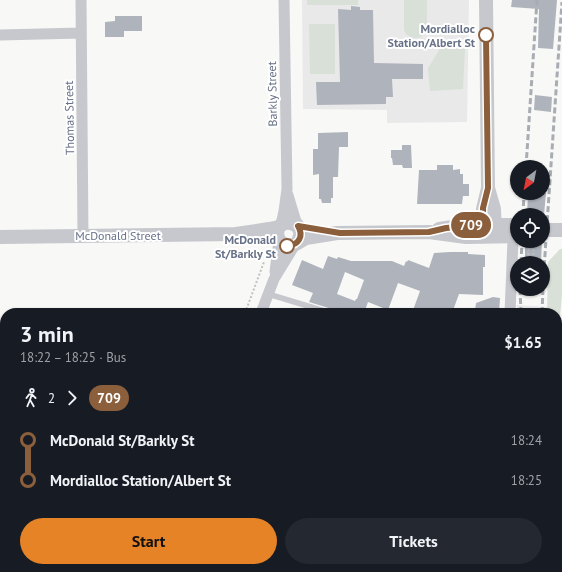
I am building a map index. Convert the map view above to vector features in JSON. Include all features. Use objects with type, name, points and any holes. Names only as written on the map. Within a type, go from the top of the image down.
[{"type":"street","name":"Thomas Street","points":[[81,0],[83,236]]},
{"type":"street","name":"Barkly Street","points":[[274,279],[286,189],[284,0]]},
{"type":"street","points":[[486,0],[488,188],[483,208],[489,231]]},
{"type":"street","points":[[0,35],[81,33]]},
{"type":"street","name":"Barkly Street","points":[[286,189],[297,226]]},
{"type":"street","points":[[337,233],[297,226],[290,222],[279,233],[287,246],[306,238],[337,233],[429,232],[466,237],[489,231],[510,235]]},
{"type":"street","points":[[297,226],[301,233],[297,242]]},
{"type":"street","points":[[550,234],[562,230]]},
{"type":"street","name":"McDonald Street","points":[[0,236],[279,233]]},
{"type":"street","name":"Barkly Street","points":[[263,308],[274,279],[297,242]]},
{"type":"street","points":[[510,308],[513,248]]},
{"type":"lane","points":[[268,294],[314,308]]},
{"type":"path","points":[[247,308],[266,259]]},
{"type":"shaded area","points":[[302,0],[469,0],[467,122],[387,123],[387,110],[303,109]]},
{"type":"shaded area","points":[[307,0],[358,0],[358,5],[307,5]]},
{"type":"shaded area","points":[[404,0],[427,0],[427,30],[421,37],[411,37],[407,35],[404,30]]},
{"type":"shaded area","points":[[309,24],[335,24],[335,74],[310,74]]},
{"type":"shaded area","points":[[441,47],[465,49],[463,89],[430,91],[428,68]]},
{"type":"shaded area","points":[[560,249],[562,249],[561,308],[547,308],[547,296],[550,296],[550,260]]},
{"type":"shaded area","points":[[517,305],[547,307],[547,308],[517,308]]},
{"type":"building","points":[[512,0],[557,0],[553,49],[538,48],[539,9],[511,7]]},
{"type":"building","points":[[351,6],[360,7],[360,10],[373,10],[374,63],[423,64],[423,79],[392,79],[393,97],[386,97],[386,104],[317,105],[316,82],[340,82],[338,9],[351,10]]},
{"type":"building","points":[[115,16],[142,16],[142,31],[124,31],[124,37],[105,37],[105,22],[115,21]]},
{"type":"building","points":[[535,95],[552,97],[551,112],[534,110]]},
{"type":"building","points":[[348,132],[348,147],[339,147],[338,177],[333,177],[333,198],[331,198],[331,203],[322,203],[321,199],[319,199],[319,174],[313,175],[313,149],[318,149],[318,133]]},
{"type":"building","points":[[402,145],[411,145],[412,168],[403,168],[402,165],[393,165],[391,150],[402,150]]},
{"type":"building","points":[[437,165],[453,165],[453,170],[460,169],[460,174],[463,174],[463,184],[469,184],[469,196],[463,196],[462,204],[417,204],[419,170],[437,170]]},
{"type":"building","points":[[528,200],[545,200],[545,208],[527,208]]},
{"type":"building","points":[[525,248],[542,248],[541,256],[525,256]]},
{"type":"building","points":[[468,252],[468,254],[485,255],[485,267],[483,267],[483,295],[459,294],[454,308],[414,308],[420,291],[398,283],[389,308],[383,308],[368,302],[366,308],[329,308],[309,302],[313,293],[292,285],[302,260],[323,269],[328,256],[351,261],[392,261],[404,266],[408,260],[429,268],[434,253]],"holes":[[[345,272],[364,280],[355,301],[337,294]]]},
{"type":"building","points":[[493,297],[500,298],[499,308],[475,308],[476,303]]},
{"type":"railway","points":[[526,160],[537,0]]},
{"type":"railway","points":[[545,256],[562,2]]},
{"type":"railway","points":[[523,208],[524,200]]},
{"type":"railway","points":[[521,256],[522,248]]},
{"type":"railway","points":[[520,296],[521,308]]},
{"type":"railway","points":[[542,308],[543,296]]},
{"type":"bus line","name":"709","points":[[287,246],[294,245],[298,242],[301,233],[298,226],[340,233],[429,232],[446,228],[483,225],[483,208],[488,188],[486,35]]},
{"type":"place","name":"Mordialloc Station/Albert St","points":[[486,35]]},
{"type":"place","name":"McDonald St/Barkly St","points":[[287,246]]}]
